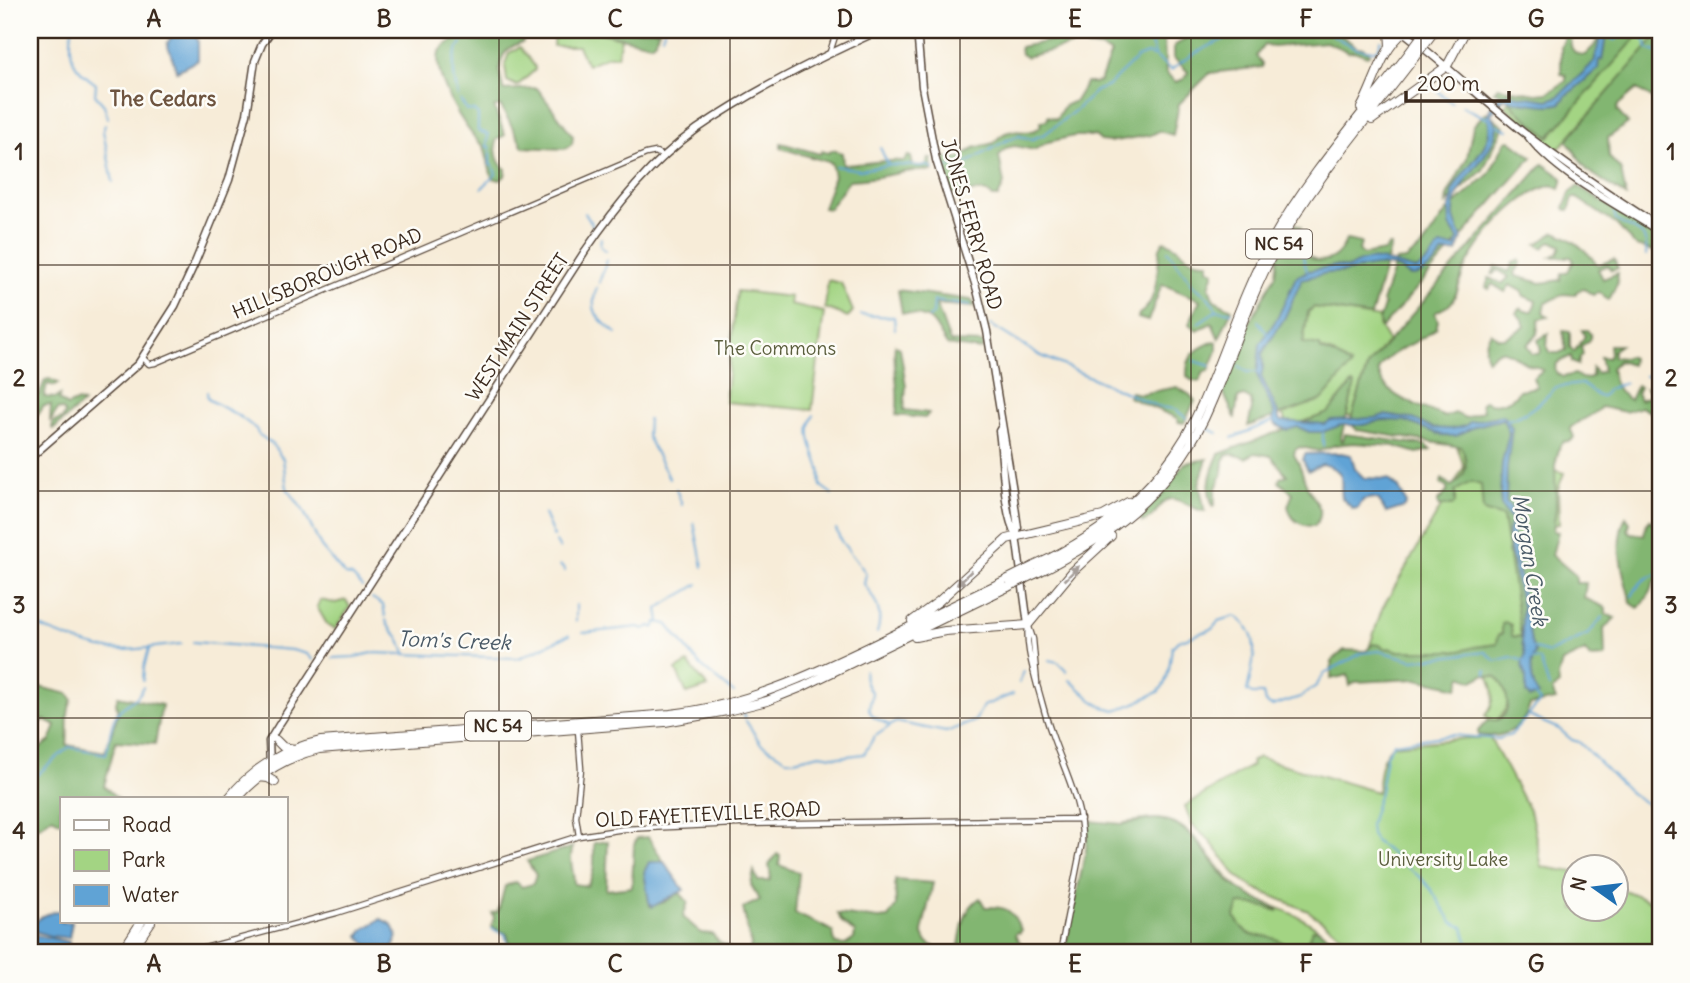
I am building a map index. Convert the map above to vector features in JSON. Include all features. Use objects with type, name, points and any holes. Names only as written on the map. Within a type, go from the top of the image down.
[{"type":"highway","points":[[1389,30],[1389,49]]},
{"type":"highway","points":[[1352,139],[1385,108],[1447,66],[1466,30]]},
{"type":"highway","points":[[1350,129],[1389,49],[1404,31]]},
{"type":"highway","name":"NC 54","points":[[1035,570],[1102,529],[1133,503],[1154,480],[1189,432],[1210,394],[1214,374],[1247,291],[1314,176],[1432,31]]},
{"type":"highway","name":"NC 54","points":[[239,797],[273,763],[332,747],[681,713],[748,699],[796,681],[1090,545],[1137,509],[1180,460],[1204,418],[1203,413],[1210,394],[1294,211],[1352,139],[1411,55]]},
{"type":"highway","points":[[885,639],[939,601],[1004,541],[1016,535],[1102,516],[1119,508],[1154,480]]},
{"type":"highway","points":[[896,642],[933,632],[1028,625],[1072,572],[1135,515],[1137,509]]},
{"type":"highway","name":"NC 54","points":[[230,797],[248,777],[293,749],[337,738],[679,720],[742,708],[802,687],[896,642],[1008,583]]},
{"type":"highway","points":[[275,737],[283,747],[293,749]]},
{"type":"highway","points":[[259,777],[275,782]]},
{"type":"highway","points":[[121,953],[140,923]]},
{"type":"highway","points":[[130,953],[150,923]]},
{"type":"main road","points":[[30,458],[143,358],[186,284],[229,180],[247,114],[255,61],[272,30]]},
{"type":"main road","name":"WEST MAIN STREET","points":[[273,763],[275,737],[292,704],[585,251],[625,197],[664,157],[696,130],[830,53],[881,30]]},
{"type":"main road","name":"JONES FERRY ROAD","points":[[917,30],[922,87],[931,140],[981,305],[1002,426],[999,431],[1011,527],[1016,535],[1028,625]]},
{"type":"main road","points":[[1404,31],[1525,134],[1660,230]]},
{"type":"main road","points":[[1525,134],[1573,176],[1660,230]]},
{"type":"main road","points":[[1573,176],[1636,212]]},
{"type":"street","points":[[836,32],[838,42],[846,46]]},
{"type":"street","points":[[830,53],[836,32]]},
{"type":"street","name":"HILLSBOROUGH ROAD","points":[[143,358],[149,364],[156,363],[652,152],[664,157]]},
{"type":"street","name":"JONES FERRY ROAD","points":[[1028,625],[1033,639],[1042,709],[1081,819],[1082,842],[1060,953]]},
{"type":"street","points":[[577,724],[581,769],[576,817],[579,836]]},
{"type":"street","name":"OLD FAYETTEVILLE ROAD","points":[[186,953],[336,913],[579,836],[625,829],[736,824],[1081,819]]},
{"type":"green space","points":[[475,30],[514,30],[521,33],[523,42],[508,50],[501,61],[500,75],[504,90],[537,88],[573,136],[572,144],[565,149],[523,147],[501,106],[494,107],[505,135],[496,140],[498,160],[506,169],[505,176],[500,180],[492,178],[484,146],[459,116],[439,71],[438,59],[441,50],[448,43]]},
{"type":"green space","points":[[554,30],[590,30],[621,38],[617,56],[608,56],[587,65],[578,46],[553,46]]},
{"type":"green space","points":[[590,30],[659,30],[654,42],[650,44]]},
{"type":"green space","points":[[1096,30],[1163,30],[1166,73],[1176,82],[1184,79],[1188,72],[1174,58],[1174,46],[1201,30],[1334,30],[1370,54],[1367,56],[1349,52],[1326,42],[1273,47],[1264,45],[1256,56],[1262,67],[1210,73],[1179,104],[1173,135],[1159,131],[1151,135],[1109,142],[1101,141],[1095,136],[1074,136],[1048,142],[1034,150],[1015,146],[1006,148],[999,156],[1004,184],[998,197],[984,191],[952,195],[942,164],[944,158],[960,158],[974,148],[994,143],[1000,136],[1012,131],[1034,130],[1040,127],[1041,121],[1047,120],[1048,116],[1056,119],[1064,106],[1075,101],[1086,83],[1100,81],[1111,53],[1100,48],[1074,45],[1026,57],[1021,54],[1020,47],[1079,37]]},
{"type":"green space","points":[[1564,30],[1570,30],[1573,51],[1585,55],[1603,30],[1643,30],[1549,137],[1518,111],[1504,94],[1494,91],[1498,87],[1536,94],[1548,93],[1566,81],[1566,75],[1561,74]]},
{"type":"green space","points":[[1616,30],[1660,30],[1660,88],[1620,79],[1556,152],[1505,106],[1509,101],[1549,137],[1596,83]]},
{"type":"green space","points":[[1660,32],[1660,103],[1637,89],[1618,105],[1617,111],[1628,123],[1608,138],[1609,157],[1621,170],[1626,196],[1587,170],[1567,140]]},
{"type":"green space","points":[[520,47],[535,70],[517,86],[507,81],[505,64],[509,53]]},
{"type":"green space","points":[[1486,112],[1504,126],[1483,170],[1446,204],[1447,196],[1467,158],[1473,126]]},
{"type":"green space","points":[[1510,140],[1532,157],[1381,329],[1379,321],[1384,305],[1382,302],[1396,261],[1406,260],[1423,246],[1446,212],[1489,174],[1506,141]]},
{"type":"green space","points":[[781,143],[820,154],[822,151],[828,153],[833,150],[842,153],[843,165],[904,161],[908,156],[911,157],[913,166],[926,166],[929,158],[932,171],[849,180],[829,209],[823,208],[834,176],[831,163],[781,148]]},
{"type":"green space","points":[[1543,164],[1563,178],[1560,189],[1552,185],[1539,190],[1501,219],[1471,258],[1452,302],[1435,313],[1438,321],[1436,328],[1390,357],[1378,370],[1381,380],[1396,395],[1445,417],[1455,413],[1465,418],[1483,411],[1481,403],[1485,401],[1494,404],[1504,402],[1513,398],[1519,390],[1537,387],[1533,378],[1543,370],[1502,351],[1493,354],[1488,360],[1485,349],[1491,332],[1498,338],[1505,338],[1525,327],[1523,320],[1516,313],[1521,308],[1533,311],[1536,301],[1510,285],[1505,292],[1492,284],[1489,289],[1486,287],[1489,278],[1502,284],[1509,277],[1498,270],[1492,275],[1496,266],[1509,272],[1513,263],[1519,260],[1521,263],[1516,276],[1541,283],[1561,280],[1562,273],[1567,273],[1574,261],[1571,257],[1551,257],[1558,253],[1561,246],[1551,241],[1543,248],[1537,244],[1555,232],[1579,246],[1598,265],[1614,259],[1618,268],[1611,270],[1608,265],[1598,269],[1603,279],[1618,273],[1617,284],[1609,300],[1599,292],[1593,295],[1584,289],[1577,291],[1575,295],[1563,294],[1545,304],[1543,312],[1548,317],[1539,319],[1537,334],[1527,345],[1532,354],[1538,354],[1541,350],[1538,340],[1548,334],[1547,348],[1550,353],[1566,350],[1563,331],[1570,332],[1570,347],[1574,352],[1585,336],[1582,330],[1587,330],[1591,335],[1588,342],[1581,346],[1583,355],[1578,365],[1572,362],[1571,356],[1557,363],[1557,374],[1563,377],[1575,374],[1588,379],[1593,375],[1592,368],[1597,373],[1603,371],[1600,357],[1608,358],[1609,345],[1620,345],[1613,350],[1613,357],[1632,358],[1631,365],[1618,361],[1611,368],[1616,386],[1622,394],[1630,400],[1637,385],[1640,387],[1637,393],[1640,400],[1648,397],[1646,388],[1660,392],[1660,417],[1641,407],[1625,412],[1601,407],[1578,422],[1570,428],[1574,437],[1572,440],[1560,445],[1555,465],[1556,508],[1553,531],[1558,532],[1552,555],[1576,576],[1576,583],[1586,583],[1584,598],[1606,608],[1606,614],[1615,618],[1604,629],[1605,657],[1590,658],[1585,651],[1562,662],[1558,676],[1559,685],[1552,690],[1556,700],[1530,705],[1517,727],[1504,734],[1487,736],[1478,735],[1478,731],[1487,721],[1502,717],[1506,711],[1505,690],[1497,677],[1484,675],[1473,681],[1462,676],[1458,688],[1417,679],[1355,682],[1350,686],[1348,675],[1331,679],[1332,661],[1344,650],[1366,651],[1373,644],[1395,651],[1460,651],[1497,644],[1498,635],[1502,634],[1502,623],[1505,622],[1511,625],[1512,636],[1521,637],[1503,517],[1483,511],[1481,485],[1471,482],[1455,491],[1455,503],[1452,506],[1438,506],[1438,501],[1447,492],[1447,488],[1441,484],[1442,479],[1451,486],[1465,469],[1461,447],[1357,430],[1350,423],[1368,365]]},
{"type":"green space","points":[[1578,186],[1660,239],[1660,253],[1636,246],[1617,225],[1577,198],[1573,198],[1569,210],[1566,210],[1564,208],[1570,193]]},
{"type":"green space","points":[[1296,224],[1301,227],[1300,239],[1303,248],[1308,256],[1316,260],[1332,258],[1346,240],[1361,243],[1359,250],[1363,255],[1384,251],[1391,246],[1371,316],[1314,307],[1308,312],[1303,343],[1320,346],[1321,350],[1337,356],[1351,366],[1322,400],[1248,426],[1251,400],[1244,396],[1238,398],[1235,417],[1223,389],[1242,337],[1276,274],[1278,256]]},
{"type":"green space","points":[[1164,241],[1194,260],[1209,262],[1208,268],[1214,272],[1209,287],[1214,300],[1232,309],[1219,339],[1212,323],[1197,330],[1189,324],[1200,300],[1162,284],[1148,321],[1138,318],[1154,293],[1160,248]]},
{"type":"green space","points":[[828,280],[841,283],[853,311],[848,317],[825,308]]},
{"type":"green space","points":[[898,290],[971,300],[975,305],[973,307],[936,304],[950,342],[982,343],[981,350],[947,345],[931,320],[902,313]]},
{"type":"green space","name":"The Commons","points":[[737,291],[791,297],[790,305],[824,312],[812,410],[725,402]]},
{"type":"green space","points":[[1314,307],[1380,318],[1379,326],[1388,341],[1368,365],[1352,416],[1345,416],[1354,384],[1329,413],[1303,422],[1287,422],[1282,414],[1322,399],[1350,365],[1339,360],[1333,353],[1303,343],[1308,312]]},
{"type":"green space","points":[[1215,341],[1217,351],[1209,371],[1204,372],[1199,382],[1191,380],[1187,376],[1187,369],[1194,353]]},
{"type":"green space","points":[[895,345],[900,348],[906,386],[904,410],[929,413],[925,418],[896,415],[898,398]]},
{"type":"green space","points":[[45,380],[58,383],[55,386],[47,384],[44,397],[56,398],[60,395],[59,400],[67,406],[78,401],[83,403],[54,429],[53,422],[62,419],[65,414],[63,410],[58,409],[50,422],[51,405],[44,406],[38,415],[30,410],[35,401],[30,399],[30,394],[39,395]]},
{"type":"green space","points":[[1352,384],[1355,385],[1340,440],[1343,441],[1345,434],[1425,445],[1431,450],[1417,453],[1394,446],[1353,443],[1335,445],[1319,451],[1300,447],[1295,450],[1294,455],[1320,510],[1314,526],[1304,525],[1291,515],[1288,506],[1293,493],[1279,482],[1280,478],[1287,475],[1271,456],[1255,453],[1246,458],[1226,455],[1213,506],[1209,493],[1210,480],[1219,454],[1328,413]]},
{"type":"green space","points":[[1177,387],[1195,401],[1184,423],[1128,397],[1130,392],[1140,394]]},
{"type":"green space","points":[[1451,428],[1558,436],[1550,469],[1564,473],[1558,489],[1559,524],[1511,527],[1534,652],[1368,651],[1382,609],[1464,467]]},
{"type":"green space","points":[[1207,459],[1199,484],[1205,511],[1171,499],[1164,502],[1151,518],[1142,522],[1140,516],[1168,488],[1185,463]]},
{"type":"green space","points":[[1626,517],[1631,533],[1644,535],[1650,520],[1655,526],[1660,525],[1660,579],[1653,583],[1650,593],[1638,608],[1631,603],[1621,560],[1620,538]]},
{"type":"green space","points":[[320,600],[335,603],[346,600],[350,607],[335,629],[328,626],[317,607]]},
{"type":"green space","points":[[688,663],[708,687],[687,694],[676,670]]},
{"type":"green space","points":[[1488,675],[1497,677],[1508,700],[1505,711],[1495,721],[1485,716],[1494,696]]},
{"type":"green space","points":[[35,686],[69,694],[72,700],[68,716],[67,745],[105,752],[118,714],[118,696],[162,705],[155,744],[116,741],[104,786],[116,797],[60,797],[60,821],[52,817],[38,827],[30,825],[30,736],[40,748],[50,741],[56,726],[44,720],[33,728],[30,727],[30,702],[34,698]]},
{"type":"green space","name":"University Lake","points":[[1490,738],[1531,814],[1542,867],[1560,870],[1560,923],[1630,923],[1630,892],[1660,905],[1660,953],[1112,953],[1124,823],[1152,819],[1171,822],[1184,828],[1245,893],[1304,920],[1339,944],[1344,937],[1308,911],[1256,889],[1237,876],[1209,840],[1192,825],[1185,806],[1252,765],[1251,762],[1258,757],[1377,792],[1382,761],[1393,745]]},
{"type":"green space","points":[[1156,819],[1170,822],[1191,835],[1230,882],[1278,909],[1239,904],[1235,917],[1252,935],[1274,938],[1295,953],[1064,953],[1086,850],[1089,821],[1123,824]]},
{"type":"green space","points":[[648,837],[664,862],[652,864],[644,872],[650,906],[665,902],[680,893],[688,902],[683,917],[701,933],[712,934],[731,949],[732,953],[513,953],[507,934],[492,927],[492,913],[498,912],[505,886],[516,882],[522,887],[533,884],[536,875],[527,861],[573,847],[571,861],[574,884],[587,886],[593,871],[594,843],[608,841],[606,890],[632,887],[634,845],[637,838]]},
{"type":"green space","points":[[777,854],[780,856],[779,865],[799,873],[795,913],[833,932],[835,944],[845,945],[854,939],[855,933],[837,914],[888,918],[896,906],[895,880],[933,883],[922,932],[926,941],[934,947],[933,953],[749,953],[751,945],[743,908],[760,900],[751,885],[754,871],[758,881],[769,881],[769,865]]},
{"type":"green space","points":[[980,898],[985,907],[1003,908],[1015,917],[1021,930],[1015,935],[1025,950],[1024,953],[958,953],[966,915]]},
{"type":"green space","points":[[1318,929],[1339,944],[1346,953],[1304,953],[1312,930]]},
{"type":"water","points":[[177,30],[195,34],[198,41],[198,60],[177,71],[167,43]]},
{"type":"water","points":[[1605,30],[1611,30],[1605,40],[1598,69],[1567,94],[1562,102],[1554,105],[1504,98],[1491,114],[1497,126],[1494,138],[1460,189],[1456,200],[1454,216],[1462,239],[1457,252],[1443,253],[1426,271],[1413,276],[1397,268],[1382,266],[1302,279],[1285,317],[1262,354],[1261,376],[1282,421],[1325,424],[1331,420],[1385,415],[1413,419],[1433,428],[1451,429],[1502,415],[1506,418],[1512,428],[1506,503],[1510,506],[1535,653],[1532,674],[1538,695],[1530,698],[1526,694],[1526,678],[1522,666],[1525,655],[1522,643],[1522,608],[1509,545],[1511,521],[1501,505],[1502,463],[1509,433],[1503,419],[1476,426],[1456,436],[1444,436],[1405,421],[1382,420],[1363,425],[1341,425],[1323,432],[1309,432],[1298,427],[1287,430],[1273,421],[1274,412],[1257,375],[1260,344],[1278,317],[1296,277],[1308,271],[1335,266],[1348,268],[1366,260],[1382,260],[1416,270],[1428,261],[1440,246],[1456,247],[1458,239],[1450,226],[1452,193],[1484,147],[1489,127],[1487,116],[1494,101],[1508,94],[1548,100],[1558,97],[1594,62],[1601,34]]},
{"type":"water","points":[[1305,454],[1351,455],[1355,469],[1364,478],[1388,479],[1399,488],[1406,503],[1405,507],[1386,513],[1379,500],[1373,498],[1363,500],[1358,508],[1353,509],[1342,498],[1341,476],[1336,470],[1322,464],[1308,471],[1303,460]]},
{"type":"water","points":[[649,862],[664,862],[684,890],[652,907],[644,872]]},
{"type":"water","points":[[60,911],[60,923],[72,923],[69,938],[51,938],[69,942],[70,953],[30,953],[30,934],[48,938],[50,936],[30,930],[42,916]]},
{"type":"water","points":[[381,919],[391,924],[397,935],[395,944],[386,952],[375,950],[359,936],[364,929]]},
{"type":"waterway","points":[[72,30],[71,48],[74,61],[82,73],[96,84],[95,95],[104,105],[108,118]]},
{"type":"waterway","points":[[662,36],[664,30]]},
{"type":"waterway","points":[[1146,30],[1155,55]]},
{"type":"waterway","points":[[945,168],[967,163],[1007,140],[1019,136],[1032,139],[1045,134],[1096,91],[1108,86],[1137,58],[1147,54],[1156,57],[1171,70],[1196,53],[1242,30]]},
{"type":"waterway","points":[[1324,30],[1364,50],[1378,49],[1381,40]]},
{"type":"waterway","points":[[1606,35],[1614,40],[1627,33],[1641,37],[1646,42],[1647,49],[1660,53]]},
{"type":"waterway","points":[[458,96],[454,61],[462,43]]},
{"type":"waterway","points":[[1433,87],[1452,103]]},
{"type":"waterway","points":[[460,100],[467,110],[478,115],[478,131],[488,134],[490,165],[496,174],[482,188]]},
{"type":"waterway","points":[[1462,106],[1489,117]]},
{"type":"waterway","points":[[105,125],[103,131],[113,182]]},
{"type":"waterway","points":[[1497,125],[1508,130]]},
{"type":"waterway","points":[[880,147],[888,165]]},
{"type":"waterway","points":[[835,166],[860,170],[889,165],[929,166],[933,169]]},
{"type":"waterway","points":[[1614,212],[1616,220],[1642,235],[1646,255]]},
{"type":"waterway","points":[[585,213],[595,229]]},
{"type":"waterway","points":[[601,238],[600,246],[606,251]]},
{"type":"waterway","points":[[1300,246],[1307,271]]},
{"type":"waterway","points":[[1168,251],[1193,285],[1208,297],[1217,310],[1232,312]]},
{"type":"waterway","points":[[599,283],[607,260]]},
{"type":"waterway","points":[[597,287],[594,296],[596,314],[617,334]]},
{"type":"waterway","points":[[929,318],[933,314],[934,301],[970,306]]},
{"type":"waterway","points":[[1198,323],[1217,310]]},
{"type":"waterway","points":[[860,315],[894,317],[895,329]]},
{"type":"waterway","points":[[1258,321],[1268,335]]},
{"type":"waterway","points":[[991,325],[1037,354],[1159,407],[1175,409],[1186,418]]},
{"type":"waterway","points":[[1194,361],[1211,366]]},
{"type":"waterway","points":[[1239,366],[1247,372],[1260,372]]},
{"type":"waterway","points":[[1645,376],[1660,373]]},
{"type":"waterway","points":[[1506,420],[1527,412],[1556,387],[1582,384],[1598,396],[1603,396],[1608,389],[1625,383]]},
{"type":"waterway","points":[[207,392],[208,399],[239,416],[271,443],[283,459],[287,488],[303,510],[321,547],[345,575],[352,576],[362,587]]},
{"type":"waterway","points":[[814,415],[810,436],[820,469],[821,486],[832,494]]},
{"type":"waterway","points":[[648,419],[647,436],[669,478]]},
{"type":"waterway","points":[[1232,438],[1273,421]]},
{"type":"waterway","points":[[1206,428],[1218,433]]},
{"type":"waterway","points":[[1323,433],[1323,446]]},
{"type":"waterway","points":[[676,489],[682,505]]},
{"type":"waterway","points":[[544,514],[554,537]]},
{"type":"waterway","points":[[694,523],[703,567]]},
{"type":"waterway","points":[[836,529],[841,541],[866,573],[864,584],[879,612],[877,633]]},
{"type":"waterway","points":[[556,542],[560,549]]},
{"type":"waterway","points":[[560,565],[565,571]]},
{"type":"waterway","points":[[1632,596],[1643,581],[1660,574]]},
{"type":"waterway","points":[[660,621],[658,609],[698,584]]},
{"type":"waterway","points":[[372,598],[383,605],[385,616]]},
{"type":"waterway","points":[[576,605],[576,621]]},
{"type":"waterway","name":"Tom's Creek","points":[[1070,680],[1103,707],[1116,710],[1133,704],[1158,692],[1164,685],[1172,647],[1178,641],[1212,629],[1219,621],[1235,616],[1244,623],[1253,641],[1253,660],[1247,691],[1263,694],[1265,703],[1272,706],[1300,697],[1316,686],[1325,673],[1362,653],[1379,651],[1413,660],[1486,652],[1495,661],[1511,657],[1524,661]]},
{"type":"waterway","points":[[1531,648],[1549,653],[1588,634],[1603,617]]},
{"type":"waterway","points":[[386,620],[406,654]]},
{"type":"waterway","name":"Tom's Creek","points":[[583,633],[639,627],[644,629],[651,626],[654,628],[657,622],[667,624],[701,666],[734,693]]},
{"type":"waterway","name":"Tom's Creek","points":[[30,623],[101,648],[131,649],[182,644]]},
{"type":"waterway","name":"Tom's Creek","points":[[333,658],[373,653],[519,658],[569,635]]},
{"type":"waterway","name":"Tom's Creek","points":[[193,642],[292,650],[307,654],[313,660]]},
{"type":"waterway","points":[[143,681],[149,649]]},
{"type":"waterway","points":[[1531,659],[1540,660],[1549,687]]},
{"type":"waterway","name":"Tom's Creek","points":[[1049,660],[1058,662],[1067,671]]},
{"type":"waterway","points":[[865,670],[864,676],[872,693],[869,709],[873,717],[889,725]]},
{"type":"waterway","name":"Tom's Creek","points":[[1019,683],[1024,671]]},
{"type":"waterway","points":[[30,781],[69,747],[106,754],[116,715],[138,696],[143,687]]},
{"type":"waterway","name":"Tom's Creek","points":[[746,721],[761,744],[786,759],[794,760],[820,754],[839,757],[864,754],[874,737],[896,722],[946,732],[975,721],[983,706],[1013,694]]},
{"type":"waterway","name":"Morgan Creek","points":[[1471,953],[1463,927],[1452,922],[1431,889],[1371,835],[1370,824],[1380,792],[1386,755],[1394,743],[1451,735],[1498,739],[1511,735],[1540,702],[1535,696]]},
{"type":"waterway","name":"Tom's Creek","points":[[744,713],[745,718]]},
{"type":"waterway","points":[[1529,716],[1559,729],[1572,740],[1579,742],[1629,792],[1660,813]]},
{"type":"waterway","points":[[492,929],[505,934],[510,953]]},
{"type":"district","name":"The Cedars","points":[[163,99]]}]
